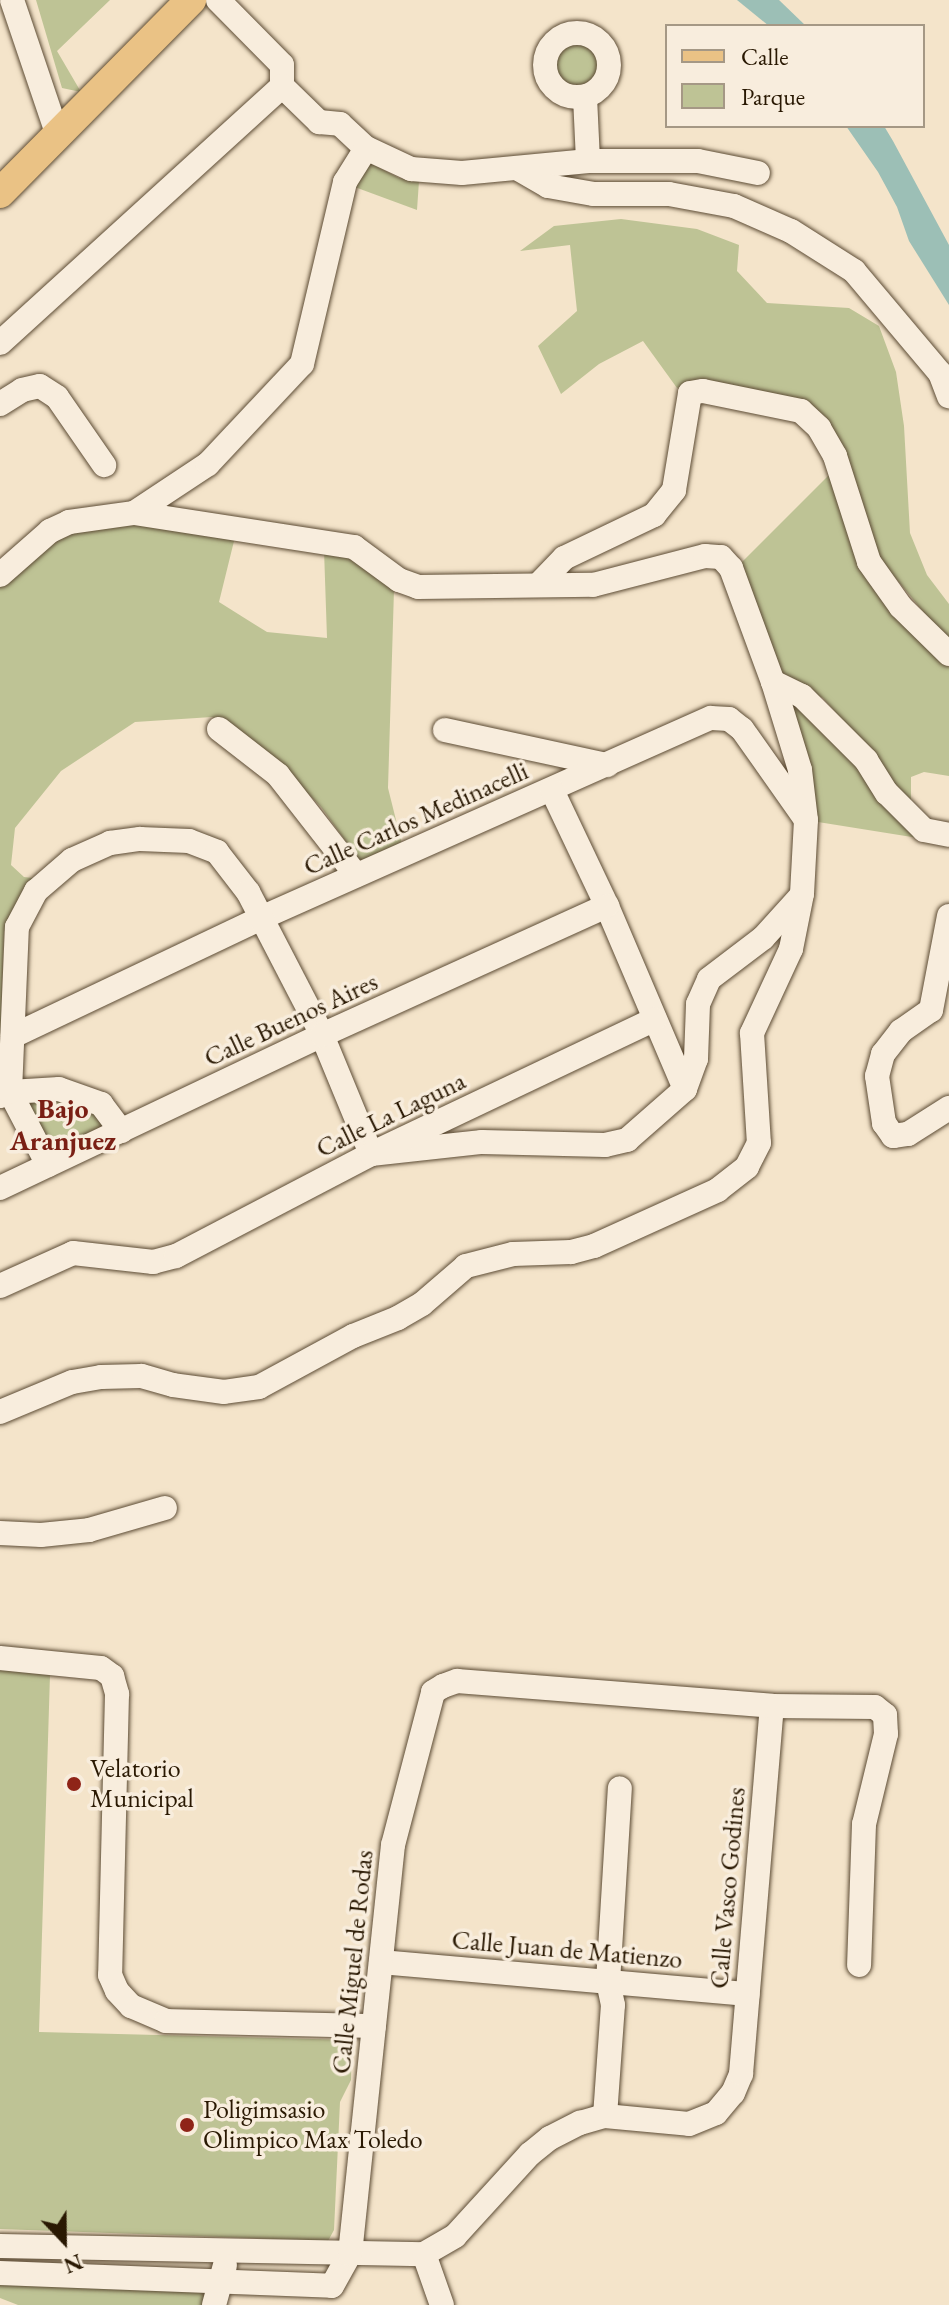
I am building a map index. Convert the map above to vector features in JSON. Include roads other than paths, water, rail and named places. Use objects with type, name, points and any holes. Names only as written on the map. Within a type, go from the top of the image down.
[{"type":"main road","points":[[0,193],[191,0]]},
{"type":"street","points":[[12,0],[58,136]]},
{"type":"street","points":[[218,0],[282,65],[282,86],[319,122],[340,124],[366,148],[411,169],[462,173],[588,161],[698,161],[758,173]]},
{"type":"street","points":[[0,343],[282,86]]},
{"type":"street","points":[[585,97],[588,161]]},
{"type":"street","points":[[134,513],[208,464],[302,364],[345,182],[366,148]]},
{"type":"street","points":[[517,168],[548,186],[594,194],[669,194],[734,206],[791,231],[854,271],[931,361],[949,396]]},
{"type":"street","points":[[0,404],[22,390],[40,386],[57,397],[104,465]]},
{"type":"street","points":[[539,584],[564,558],[654,515],[674,490],[690,393],[703,391],[801,411],[819,428],[835,456],[869,562],[901,607],[949,654]]},
{"type":"street","points":[[0,575],[50,531],[69,522],[134,513],[354,547],[399,580],[418,587],[593,585],[705,556],[721,557],[731,568],[773,682],[800,770],[806,820],[802,894],[791,949],[752,1033],[759,1143],[747,1167],[718,1190],[594,1246],[571,1252],[513,1254],[466,1266],[422,1304],[398,1318],[353,1336],[259,1387],[224,1392],[173,1385],[141,1376],[101,1377],[72,1382],[0,1412]]},
{"type":"street","points":[[773,682],[802,696],[866,760],[887,793],[924,830],[949,835]]},
{"type":"street","name":"Calle Carlos Medinacelli","points":[[13,1036],[261,918],[711,718],[729,719],[742,729],[806,820]]},
{"type":"street","points":[[219,729],[278,775],[356,875]]},
{"type":"street","points":[[445,730],[607,765]]},
{"type":"street","points":[[552,790],[607,906],[685,1089]]},
{"type":"street","points":[[48,1165],[5,1094],[13,1036],[17,927],[36,891],[72,860],[110,843],[140,839],[189,841],[217,852],[248,892],[322,1035],[371,1154],[482,1142],[605,1145],[627,1140],[685,1089],[696,1059],[698,1004],[709,979],[763,938],[802,894]]},
{"type":"street","name":"Calle Buenos Aires","points":[[0,1188],[322,1035],[607,906]]},
{"type":"street","points":[[949,916],[931,1010],[901,1031],[883,1054],[877,1076],[884,1123],[893,1136],[908,1134],[949,1108]]},
{"type":"street","name":"Calle La Laguna","points":[[0,1286],[73,1253],[153,1262],[176,1256],[371,1154],[655,1019]]},
{"type":"street","points":[[5,1094],[59,1089],[101,1104],[121,1131]]},
{"type":"street","points":[[0,1533],[41,1535],[89,1530],[165,1508]]},
{"type":"street","points":[[0,1658],[101,1668],[112,1676],[117,1694],[110,1975],[117,1991],[131,2006],[166,2021],[374,2026]]},
{"type":"street","name":"Calle Miguel de Rodas","points":[[350,2254],[393,1845],[433,1692],[457,1681],[772,1706]]},
{"type":"street","points":[[772,1706],[875,1707],[885,1715],[886,1734],[864,1824],[859,1965]]},
{"type":"street","name":"Calle Vasco Godines","points":[[605,2116],[689,2124],[716,2113],[733,2093],[741,2074],[772,1706]]},
{"type":"street","points":[[0,2246],[424,2254],[455,2236],[550,2138],[605,2116],[613,2005],[608,1982],[620,1788]]},
{"type":"street","name":"Calle Juan de Matienzo","points":[[381,1962],[748,1994]]},
{"type":"street","points":[[214,2305],[224,2281],[227,2251]]},
{"type":"street","points":[[0,2273],[332,2286],[350,2254]]},
{"type":"street","points":[[424,2254],[442,2305]]},
{"type":"water","points":[[737,0],[779,0],[804,24],[767,24]]},
{"type":"water","points":[[847,128],[885,128],[893,141],[949,245],[949,305],[909,241],[897,207],[878,172]]},
{"type":"place","name":"Velatorio Municipal","points":[[74,1784]]},
{"type":"place","name":"Poligimsasio Olimpico Max Toledo","points":[[187,2125]]},
{"type":"district","name":"Bajo Aranjuez","points":[[63,1124]]}]
